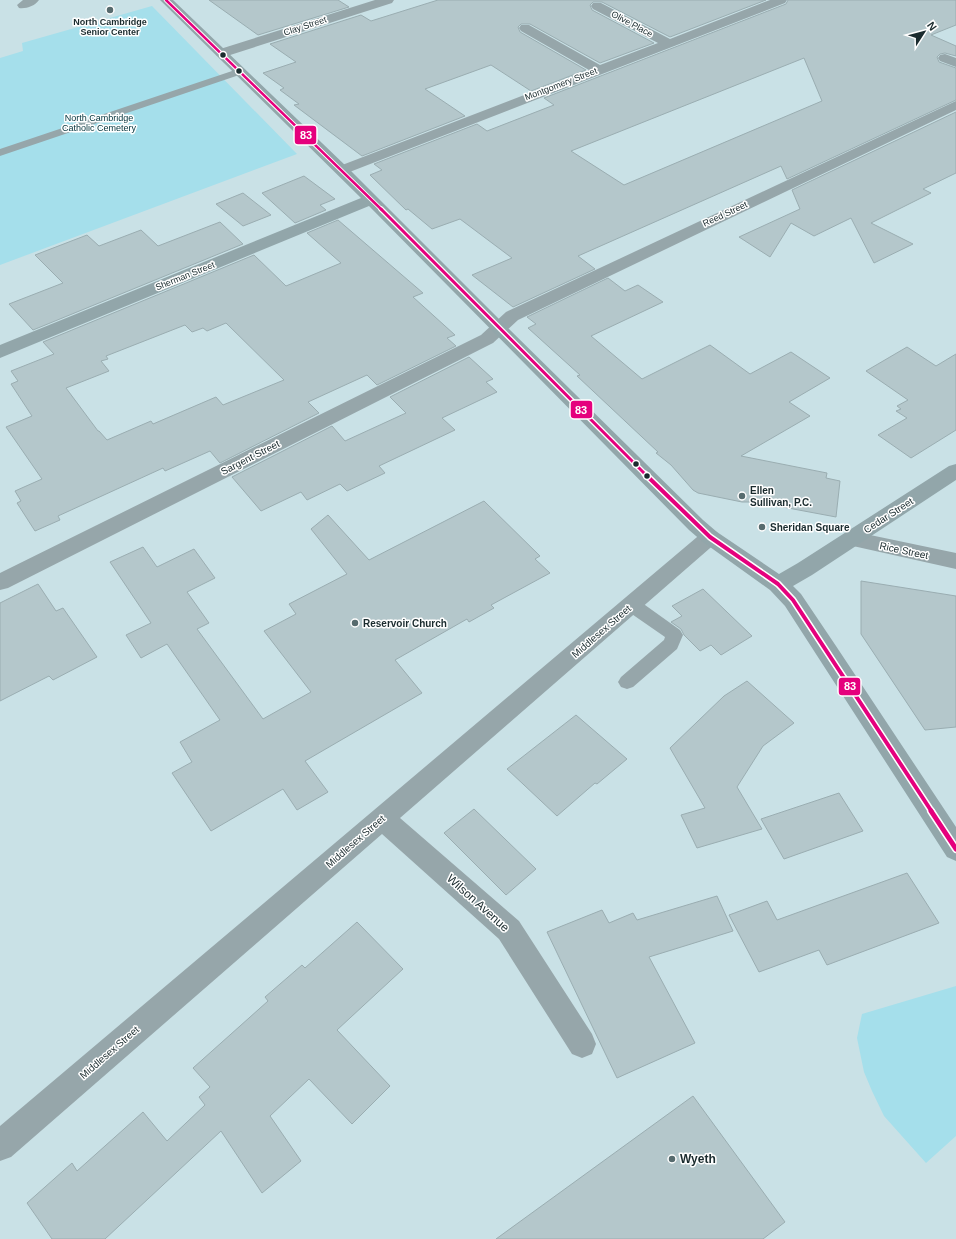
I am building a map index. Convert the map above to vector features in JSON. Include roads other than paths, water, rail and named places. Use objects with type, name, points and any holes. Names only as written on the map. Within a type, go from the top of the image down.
[{"type":"street","points":[[166,0],[342,170],[370,200],[696,525],[710,537],[778,584],[793,600],[956,849]]},
{"type":"street","name":"Clay Street","points":[[222,53],[388,0]]},
{"type":"street","name":"Montgomery Street","points":[[342,170],[781,0]]},
{"type":"street","name":"Olive Place","points":[[597,6],[668,43]]},
{"type":"street","points":[[525,28],[598,70]]},
{"type":"street","name":"Reed Street","points":[[498,328],[512,316],[956,105]]},
{"type":"street","name":"Sherman Street","points":[[0,352],[370,200]]},
{"type":"street","name":"Sargent Street","points":[[0,582],[487,339],[498,328]]},
{"type":"street","name":"Cedar Street","points":[[778,584],[956,471]]},
{"type":"street","name":"Middlesex Street","points":[[0,1146],[710,537]]},
{"type":"street","name":"Rice Street","points":[[851,539],[956,560]]},
{"type":"street","name":"Wilson Avenue","points":[[382,818],[509,930],[582,1044]]},
{"type":"lane","points":[[0,153],[241,71]]},
{"type":"lane","points":[[627,682],[671,644],[674,635],[632,605]]},
{"type":"place","name":"North Cambridge Senior Center","points":[[110,10]]},
{"type":"place","name":"Ellen Sullivan, P.C.","points":[[742,496]]},
{"type":"place","name":"Sheridan Square","points":[[762,527]]},
{"type":"place","name":"Reservoir Church","points":[[355,623]]},
{"type":"place","name":"Wyeth","points":[[672,1159]]},
{"type":"park label","name":"North Cambridge Catholic Cemetery","points":[[99,124]]}]
